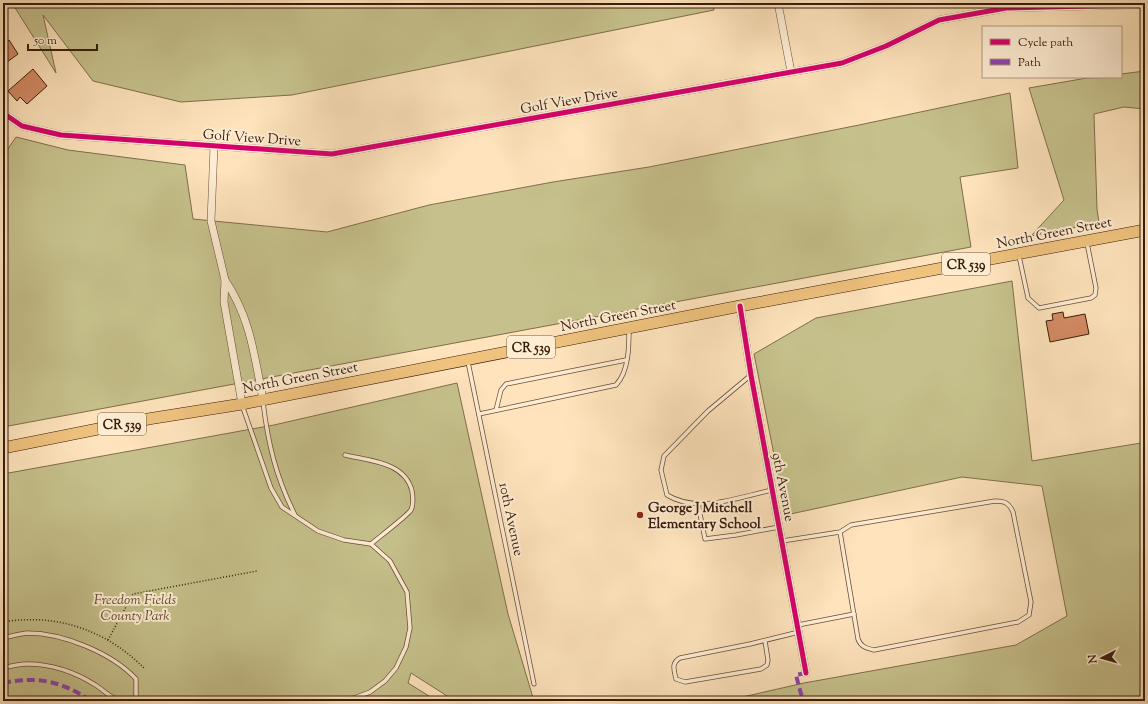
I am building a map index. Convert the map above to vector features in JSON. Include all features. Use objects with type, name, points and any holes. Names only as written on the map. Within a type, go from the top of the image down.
[{"type":"main road","name":"North Green Street","points":[[3,448],[148,419],[242,404],[740,306],[1145,230]]},
{"type":"street","points":[[778,3],[791,72]]},
{"type":"street","name":"Golf View Drive","points":[[3,114],[22,126],[61,135],[332,154],[842,63],[886,46],[939,20],[1006,8],[1128,5],[1133,3]]},
{"type":"street","points":[[214,146],[211,221],[225,280],[224,302],[242,404]]},
{"type":"street","points":[[225,280],[234,294],[250,332],[263,399]]},
{"type":"street","name":"9th Avenue","points":[[740,306],[751,375],[806,673]]},
{"type":"lane","points":[[1018,255],[1028,298],[1039,308],[1091,298],[1095,295],[1096,288],[1087,242]]},
{"type":"lane","points":[[478,414],[611,387],[620,380],[629,345],[629,328]]},
{"type":"lane","name":"10th Avenue","points":[[467,359],[534,684]]},
{"type":"lane","points":[[496,410],[501,390],[506,384],[626,360]]},
{"type":"lane","points":[[751,375],[708,411],[664,456],[661,470],[667,495],[676,501],[710,504],[772,490]]},
{"type":"lane","points":[[263,399],[270,449],[275,469],[295,516]]},
{"type":"lane","points":[[242,404],[271,488],[282,507],[318,531],[344,540],[371,544],[390,561],[407,592],[410,628],[406,647],[396,668],[385,681],[370,692],[346,701]]},
{"type":"lane","points":[[345,455],[390,465],[402,473],[410,486],[413,498],[411,510],[371,544]]},
{"type":"lane","points":[[782,541],[840,532],[851,525],[995,500],[1003,501],[1010,505],[1014,512],[1031,602],[1029,615],[1018,622],[874,650],[865,648],[860,644],[840,532]]},
{"type":"lane","points":[[698,504],[705,539],[736,535],[779,526]]},
{"type":"lane","points":[[765,641],[768,660],[767,666],[761,669],[685,682],[676,679],[674,666],[675,661],[680,658],[765,641],[798,629],[854,614]]},
{"type":"lane","points":[[3,638],[27,633],[57,637],[95,650],[128,670],[136,678],[136,700]]},
{"type":"lane","points":[[3,668],[26,664],[56,667],[81,677],[98,687],[111,698],[120,701]]},
{"type":"lane","points":[[174,701],[195,699],[205,701]]},
{"type":"lane","points":[[128,701],[141,701]]},
{"type":"path","points":[[108,640],[132,594],[257,571]]},
{"type":"path","points":[[3,622],[32,619],[55,621],[83,628],[108,640],[124,650],[144,668]]},
{"type":"green space","points":[[12,3],[713,3],[714,10],[292,95],[181,102],[93,81],[43,15],[56,73]]},
{"type":"green space","points":[[1145,71],[1145,109],[1124,107],[1094,114],[1097,209],[1099,223],[1031,236],[1064,200],[1029,88],[1087,78],[1122,78],[1122,74]]},
{"type":"green space","points":[[1010,93],[1018,168],[960,177],[971,247],[3,427],[3,156],[16,137],[68,150],[185,165],[193,219],[327,232],[429,205],[553,182],[649,167]]},
{"type":"green space","points":[[1012,281],[1032,461],[1141,443],[1145,459],[1145,701],[725,701],[804,683],[1016,645],[1067,616],[1042,486],[962,477],[786,515],[754,354],[816,318]]},
{"type":"green space","name":"Freedom Fields County Park","points":[[457,383],[508,614],[534,701],[455,701],[411,673],[408,683],[437,701],[3,701],[3,474],[274,425]]},
{"type":"building","points":[[9,40],[18,54],[3,65],[3,44]]},
{"type":"building","points":[[33,69],[47,86],[27,104],[20,97],[17,101],[8,91]]},
{"type":"building","points":[[1063,312],[1064,318],[1085,314],[1089,334],[1050,342],[1046,321],[1053,320],[1052,314]]},
{"type":"marked path","points":[[806,673],[796,675],[801,694],[807,701]]},
{"type":"marked path","points":[[3,683],[27,680],[49,682],[70,689],[91,701]]},
{"type":"cycle path","points":[[3,113],[22,126],[61,135],[332,154],[842,63],[886,46],[939,20],[1006,8],[1128,5],[1133,3]]},
{"type":"cycle path","points":[[740,306],[751,375],[806,673]]},
{"type":"place","name":"George J Mitchell Elementary School","points":[[640,515]]}]
